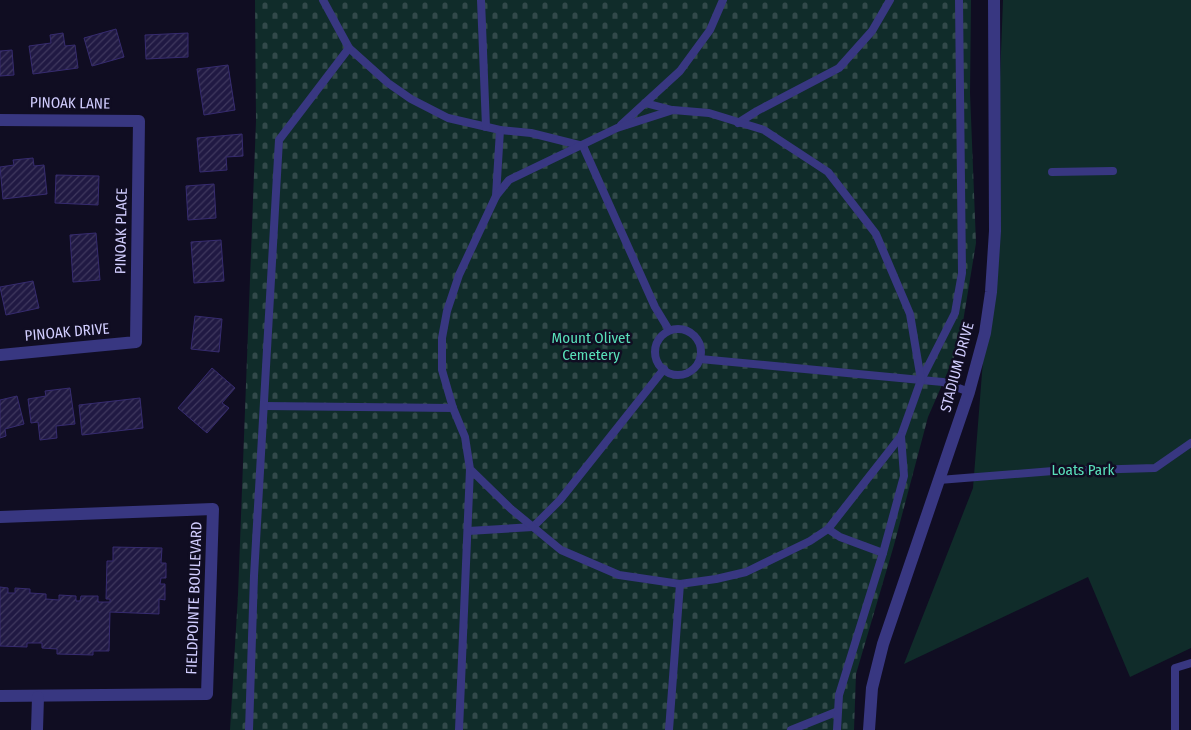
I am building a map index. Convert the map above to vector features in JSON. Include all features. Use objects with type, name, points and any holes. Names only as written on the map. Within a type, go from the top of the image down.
[{"type":"street","name":"STADIUM DRIVE","points":[[869,730],[872,688],[883,644],[969,392],[984,333],[992,274],[995,231],[994,0]]},
{"type":"street","name":"PINOAK LANE","points":[[0,120],[139,121]]},
{"type":"street","name":"PINOAK PLACE","points":[[136,342],[139,121]]},
{"type":"street","name":"PINOAK DRIVE","points":[[0,355],[136,342]]},
{"type":"street","name":"FIELDPOINTE BOULEVARD","points":[[0,517],[213,509],[207,694],[0,696]]},
{"type":"street","points":[[37,730],[38,696]]},
{"type":"lane","points":[[323,0],[349,48],[388,83],[411,99],[448,118],[500,130],[530,133],[583,146]]},
{"type":"lane","points":[[482,0],[486,127]]},
{"type":"lane","points":[[617,128],[680,71],[710,30],[723,0]]},
{"type":"lane","points":[[738,123],[839,68],[872,31],[890,0]]},
{"type":"lane","points":[[470,470],[511,509],[561,550],[589,564],[619,575],[680,584],[716,579],[746,572],[810,541],[828,529],[901,436],[921,380],[955,313],[962,273],[959,0]]},
{"type":"lane","points":[[248,730],[279,140],[349,48]]},
{"type":"lane","points":[[645,103],[673,110],[708,114],[764,130],[828,172],[876,234],[910,314],[921,380]]},
{"type":"lane","points":[[459,730],[470,470],[465,437],[453,408],[442,370],[442,338],[447,311],[459,275],[496,196],[509,180],[553,157],[583,146],[617,128],[673,110]]},
{"type":"lane","points":[[496,196],[500,130]]},
{"type":"lane","points":[[583,146],[666,332]]},
{"type":"lane","points":[[1052,172],[1113,171]]},
{"type":"lane","points":[[678,329],[694,335],[701,351],[700,359],[695,367],[680,374],[664,370],[659,364],[656,348],[666,332],[678,329]]},
{"type":"lane","points":[[700,359],[943,382],[969,392]]},
{"type":"lane","points":[[468,531],[533,527],[560,500],[664,370]]},
{"type":"lane","points":[[264,406],[453,408]]},
{"type":"lane","points":[[837,730],[836,712],[839,695],[883,553],[904,476],[901,436]]},
{"type":"lane","points":[[939,480],[1053,471],[1155,468],[1191,443]]},
{"type":"lane","points":[[828,529],[840,537],[883,553]]},
{"type":"lane","points":[[669,730],[680,584]]},
{"type":"lane","points":[[1175,730],[1175,668],[1191,663]]},
{"type":"lane","points":[[791,730],[836,712]]},
{"type":"green space","name":"Mount Olivet Cemetery","points":[[255,0],[971,0],[970,93],[976,243],[959,346],[928,417],[894,545],[856,674],[854,730],[230,730],[238,595],[256,121]]},
{"type":"green space","name":"Loats Park","points":[[1003,0],[1191,0],[1191,648],[1130,677],[1088,577],[904,664],[973,488],[995,207]]},
{"type":"building","points":[[116,29],[124,57],[92,66],[84,38]]},
{"type":"building","points":[[63,33],[65,46],[75,45],[78,68],[33,74],[29,46],[51,43],[50,35]]},
{"type":"building","points":[[188,33],[188,57],[146,59],[145,35]]},
{"type":"building","points":[[12,50],[14,75],[0,76],[0,51]]},
{"type":"building","points":[[228,65],[235,110],[204,115],[197,69]]},
{"type":"building","points":[[242,134],[243,156],[226,157],[227,170],[200,172],[197,138]]},
{"type":"building","points":[[33,158],[34,166],[44,165],[47,194],[3,199],[0,167],[14,165],[13,160]]},
{"type":"building","points":[[56,175],[99,176],[98,205],[55,203]]},
{"type":"building","points":[[214,184],[216,218],[188,220],[186,186]]},
{"type":"building","points":[[96,233],[100,280],[73,282],[70,235]]},
{"type":"building","points":[[221,240],[224,281],[194,283],[191,242]]},
{"type":"building","points":[[33,281],[39,308],[6,315],[0,287]]},
{"type":"building","points":[[195,316],[222,319],[219,352],[191,349]]},
{"type":"building","points":[[212,368],[235,388],[222,403],[229,408],[207,433],[178,408]]},
{"type":"building","points":[[70,388],[75,424],[56,426],[57,438],[40,440],[38,422],[31,423],[28,399],[46,396],[45,391]]},
{"type":"building","points":[[17,396],[24,424],[5,429],[6,436],[0,438],[0,400]]},
{"type":"building","points":[[140,398],[143,428],[82,435],[79,405]]},
{"type":"building","points":[[113,547],[162,548],[161,563],[166,563],[166,578],[161,578],[160,584],[165,584],[165,600],[159,599],[159,614],[110,612],[109,651],[93,651],[93,655],[57,654],[57,649],[42,648],[42,643],[27,643],[27,647],[0,646],[0,587],[8,588],[8,593],[15,593],[15,588],[30,589],[30,593],[46,594],[46,599],[59,600],[59,595],[76,596],[76,601],[80,601],[81,596],[98,596],[98,602],[110,602],[110,599],[106,599],[107,561],[113,561]]}]
